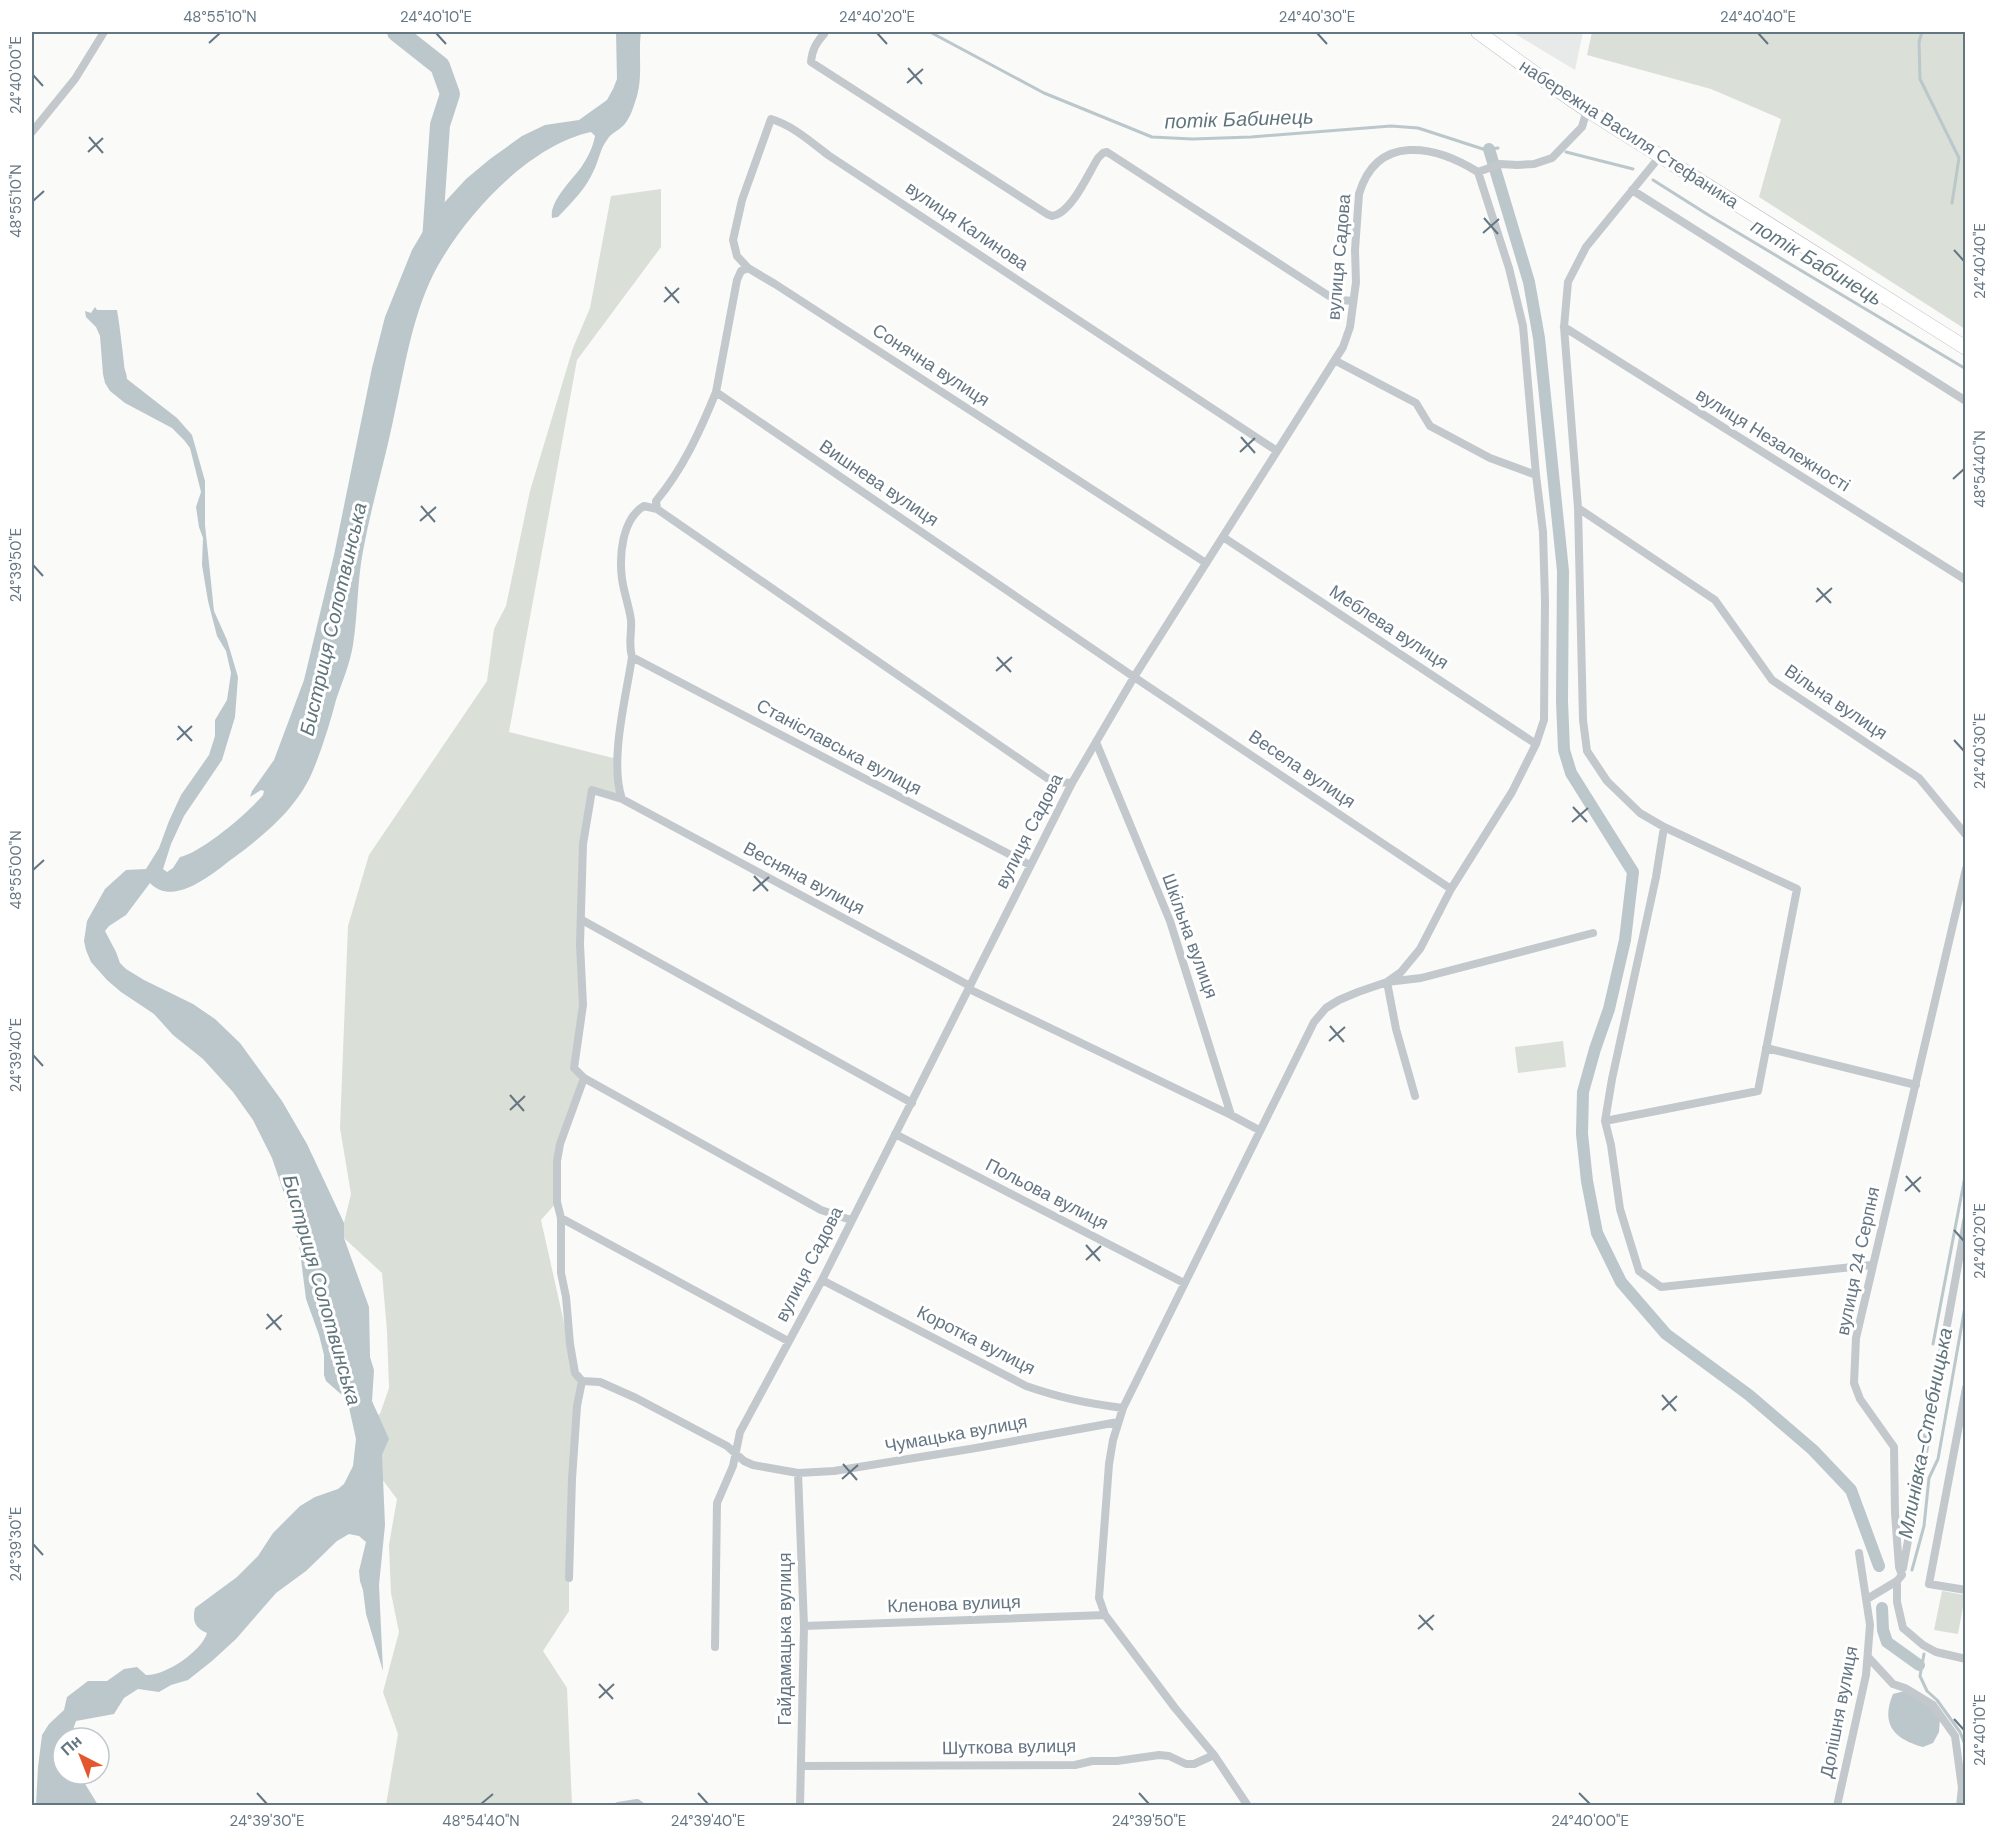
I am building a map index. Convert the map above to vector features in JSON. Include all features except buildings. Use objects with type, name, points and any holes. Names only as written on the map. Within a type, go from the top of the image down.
[{"type":"main road","name":"набережна Василя Стефаника","points":[[1478,32],[1587,110],[1965,348]]},
{"type":"street","points":[[32,132],[75,79],[104,32]]},
{"type":"street","points":[[824,34],[811,54],[811,62],[1047,214],[1052,216],[1062,213],[1074,198],[1098,158],[1107,152],[1329,296],[1353,301]]},
{"type":"street","points":[[1387,982],[1401,972],[1420,949],[1451,889],[1512,792],[1536,744],[1544,720],[1543,532],[1523,326],[1482,170],[1500,164],[1534,164],[1552,158],[1582,127],[1587,110]]},
{"type":"street","name":"вулиця Калинова","points":[[748,268],[737,256],[733,240],[742,200],[771,119],[797,133],[1277,451]]},
{"type":"street","name":"вулиця Садова","points":[[715,1647],[717,1503],[733,1466],[740,1432],[822,1280],[850,1220],[912,1103],[1072,783],[1134,677],[1336,361],[1350,327],[1359,194],[1362,182],[1376,162],[1396,152],[1418,149],[1482,170]]},
{"type":"street","points":[[1605,1121],[1758,1091],[1797,889],[1664,827],[1640,813],[1607,781],[1587,751],[1582,720],[1578,508],[1564,327],[1568,282],[1586,247],[1660,156]]},
{"type":"street","points":[[1632,190],[1965,401]]},
{"type":"street","points":[[657,509],[656,501],[682,465],[716,392],[737,280],[741,271],[748,268]]},
{"type":"street","name":"Сонячна вулиця","points":[[748,268],[1206,563]]},
{"type":"street","name":"вулиця Незалежності","points":[[1564,327],[1965,580]]},
{"type":"street","points":[[1336,361],[1416,403],[1430,426],[1490,458],[1536,475]]},
{"type":"street","name":"Вишнева вулиця","points":[[716,392],[1134,677]]},
{"type":"street","points":[[622,799],[617,784],[617,759],[632,657],[629,645],[630,614],[622,580],[621,561],[627,527],[636,511],[644,506],[657,509],[1047,777],[1058,782],[1072,783]]},
{"type":"street","name":"Вільна вулиця","points":[[1578,508],[1716,600],[1772,680],[1919,778],[1965,835]]},
{"type":"street","name":"Меблева вулиця","points":[[1223,537],[1536,744]]},
{"type":"street","name":"Станіславська вулиця","points":[[632,657],[1030,865]]},
{"type":"street","name":"Весела вулиця","points":[[1134,677],[1451,889]]},
{"type":"street","name":"Шкільна вулиця","points":[[1096,742],[1170,921],[1231,1115]]},
{"type":"street","name":"Весняна вулиця","points":[[582,920],[583,844],[592,790],[622,799],[970,987],[1231,1115]]},
{"type":"street","points":[[1664,827],[1605,1121],[1611,1145],[1620,1209],[1639,1271],[1661,1287],[1872,1265]]},
{"type":"street","name":"вулиця 24 Серпня","points":[[1965,869],[1856,1338],[1854,1383],[1860,1399],[1894,1447],[1899,1567],[1897,1602],[1903,1629],[1923,1646],[1936,1652],[1965,1659]]},
{"type":"street","points":[[850,1220],[821,1210],[584,1078],[574,1068],[583,1005],[580,945],[582,920],[912,1103]]},
{"type":"street","points":[[1248,1806],[1214,1755],[1175,1708],[1105,1615],[1099,1598],[1109,1464],[1123,1408],[1259,1130],[1314,1022],[1326,1008],[1339,1000],[1387,982],[1421,978],[1593,933]]},
{"type":"street","points":[[1387,982],[1396,1029],[1414,1096]]},
{"type":"street","points":[[1766,1048],[1916,1085]]},
{"type":"street","points":[[569,1578],[572,1479],[577,1408],[582,1381],[575,1372],[570,1344],[566,1297],[561,1273],[561,1218],[557,1202],[559,1153],[584,1078]]},
{"type":"street","points":[[1231,1115],[1259,1130]]},
{"type":"street","name":"Польова вулиця","points":[[895,1134],[1185,1283]]},
{"type":"street","points":[[561,1218],[788,1341]]},
{"type":"street","points":[[1867,1599],[1899,1578],[1965,1221]]},
{"type":"street","name":"Коротка вулиця","points":[[822,1280],[1026,1386],[1083,1403],[1123,1408]]},
{"type":"street","name":"Чумацька вулиця","points":[[582,1381],[600,1382],[636,1398],[727,1446],[744,1461],[753,1465],[798,1473],[834,1471],[1118,1422]]},
{"type":"street","points":[[1965,1388],[1929,1584],[1965,1590]]},
{"type":"street","name":"Гайдамацька вулиця","points":[[798,1473],[804,1626],[800,1806]]},
{"type":"street","name":"Долішня вулиця","points":[[1837,1806],[1868,1657],[1870,1625],[1859,1553]]},
{"type":"street","name":"Кленова вулиця","points":[[804,1626],[1105,1615]]},
{"type":"street","points":[[1868,1657],[1893,1684],[1905,1688],[1933,1705],[1955,1736],[1962,1788],[1960,1806]]},
{"type":"street","name":"Шуткова вулиця","points":[[801,1766],[1075,1764],[1159,1755],[1169,1756],[1186,1764],[1194,1764],[1214,1755]]},
{"type":"street","points":[[618,1806],[637,1803],[641,1806]]},
{"type":"shaded area","points":[[1512,32],[1583,32],[1575,70]]},
{"type":"shaded area","points":[[1592,32],[1965,32],[1965,329],[1759,197],[1781,119],[1711,89],[1587,55]]},
{"type":"shaded area","points":[[661,189],[661,247],[577,360],[509,732],[617,759],[622,799],[592,791],[583,844],[583,1005],[574,1068],[584,1078],[560,1144],[557,1202],[541,1220],[575,1372],[582,1381],[569,1578],[569,1611],[543,1651],[567,1688],[572,1805],[386,1805],[398,1734],[383,1692],[399,1632],[391,1593],[389,1545],[397,1499],[382,1479],[382,1455],[388,1439],[377,1415],[380,1414],[389,1388],[382,1273],[344,1238],[344,1223],[351,1194],[340,1128],[348,926],[369,855],[487,681],[494,629],[506,606],[530,491],[573,348],[590,308],[611,196]]},
{"type":"shaded area","points":[[1563,1041],[1566,1067],[1518,1073],[1515,1047]]},
{"type":"shaded area","points":[[1942,1591],[1965,1595],[1958,1634],[1934,1630]]},
{"type":"water","points":[[616,32],[641,32],[639,88],[629,118],[605,143],[591,177],[583,189],[558,217],[552,218],[554,205],[562,190],[582,166],[590,152],[595,136],[591,132],[567,140],[543,152],[499,187],[479,208],[445,253],[425,292],[409,347],[366,535],[352,652],[308,782],[271,828],[214,873],[178,891],[163,891],[150,883],[126,915],[105,931],[120,963],[126,969],[193,1004],[215,1019],[240,1043],[282,1101],[307,1144],[344,1223],[344,1238],[369,1307],[370,1357],[374,1370],[372,1401],[389,1439],[382,1455],[385,1525],[379,1585],[383,1671],[366,1614],[360,1581],[359,1571],[366,1542],[359,1536],[349,1534],[337,1541],[306,1571],[276,1593],[236,1639],[188,1680],[171,1685],[159,1692],[138,1689],[124,1698],[114,1714],[76,1721],[74,1726],[51,1726],[51,1786],[86,1786],[98,1805],[36,1805],[42,1735],[49,1724],[64,1710],[67,1697],[88,1681],[107,1681],[124,1669],[137,1667],[146,1675],[154,1674],[172,1667],[191,1654],[204,1640],[207,1633],[195,1624],[195,1608],[237,1577],[258,1556],[273,1533],[300,1506],[344,1484],[353,1466],[356,1439],[348,1403],[326,1381],[324,1375],[324,1355],[306,1299],[299,1244],[272,1158],[253,1120],[233,1092],[203,1059],[173,1035],[154,1014],[107,980],[91,962],[86,950],[84,941],[87,921],[105,889],[126,870],[146,869],[159,848],[181,795],[209,755],[215,736],[215,720],[227,700],[231,673],[226,651],[217,636],[208,601],[202,565],[203,538],[196,507],[201,492],[190,448],[172,428],[125,403],[110,391],[103,374],[100,336],[96,327],[86,317],[85,311],[91,313],[95,307],[97,310],[117,310],[127,379],[177,418],[192,435],[205,481],[205,525],[214,611],[227,640],[238,677],[235,717],[222,760],[184,816],[163,869],[167,872],[173,868],[180,857],[200,848],[224,831],[263,795],[264,791],[261,790],[250,797],[274,760],[304,680],[334,555],[372,368],[385,317],[412,250],[443,204],[466,179],[522,136],[545,125],[579,120],[607,100],[617,79]]},
{"type":"water","points":[[1908,1690],[1928,1699],[1940,1719],[1939,1732],[1933,1743],[1923,1747],[1898,1735],[1889,1722],[1889,1705],[1893,1694]]},
{"type":"waterway","name":"Бистриця Солотвинська","points":[[397,32],[440,66],[450,94],[440,125],[432,241]]},
{"type":"waterway","name":"потік Бабинець","points":[[930,32],[1044,93],[1152,137],[1192,139],[1251,137],[1391,126],[1418,128],[1486,150],[1498,148]]},
{"type":"waterway","points":[[1922,32],[1919,42],[1920,79],[1959,158],[1952,203]]},
{"type":"waterway","points":[[1489,149],[1529,282],[1539,338],[1563,571],[1564,750],[1571,773],[1633,872],[1625,940],[1609,1009],[1583,1092],[1582,1134],[1587,1181],[1597,1233],[1621,1282],[1666,1334],[1749,1395],[1813,1450],[1851,1490],[1879,1566]]},
{"type":"waterway","name":"потік Бабинець","points":[[1566,152],[1633,169]]},
{"type":"waterway","name":"потік Бабинець","points":[[1653,180],[1966,369]]},
{"type":"waterway","points":[[1933,1344],[1966,1171]]},
{"type":"waterway","name":"Млинівка-Стебницька","points":[[1912,1570],[1924,1526],[1929,1478],[1938,1459],[1966,1301]]},
{"type":"waterway","points":[[1882,1608],[1883,1630],[1887,1642],[1919,1665]]},
{"type":"waterway","name":"Млинівка-Стебницька","points":[[1924,1654],[1920,1676],[1927,1691],[1937,1700],[1960,1732],[1966,1747]]}]
